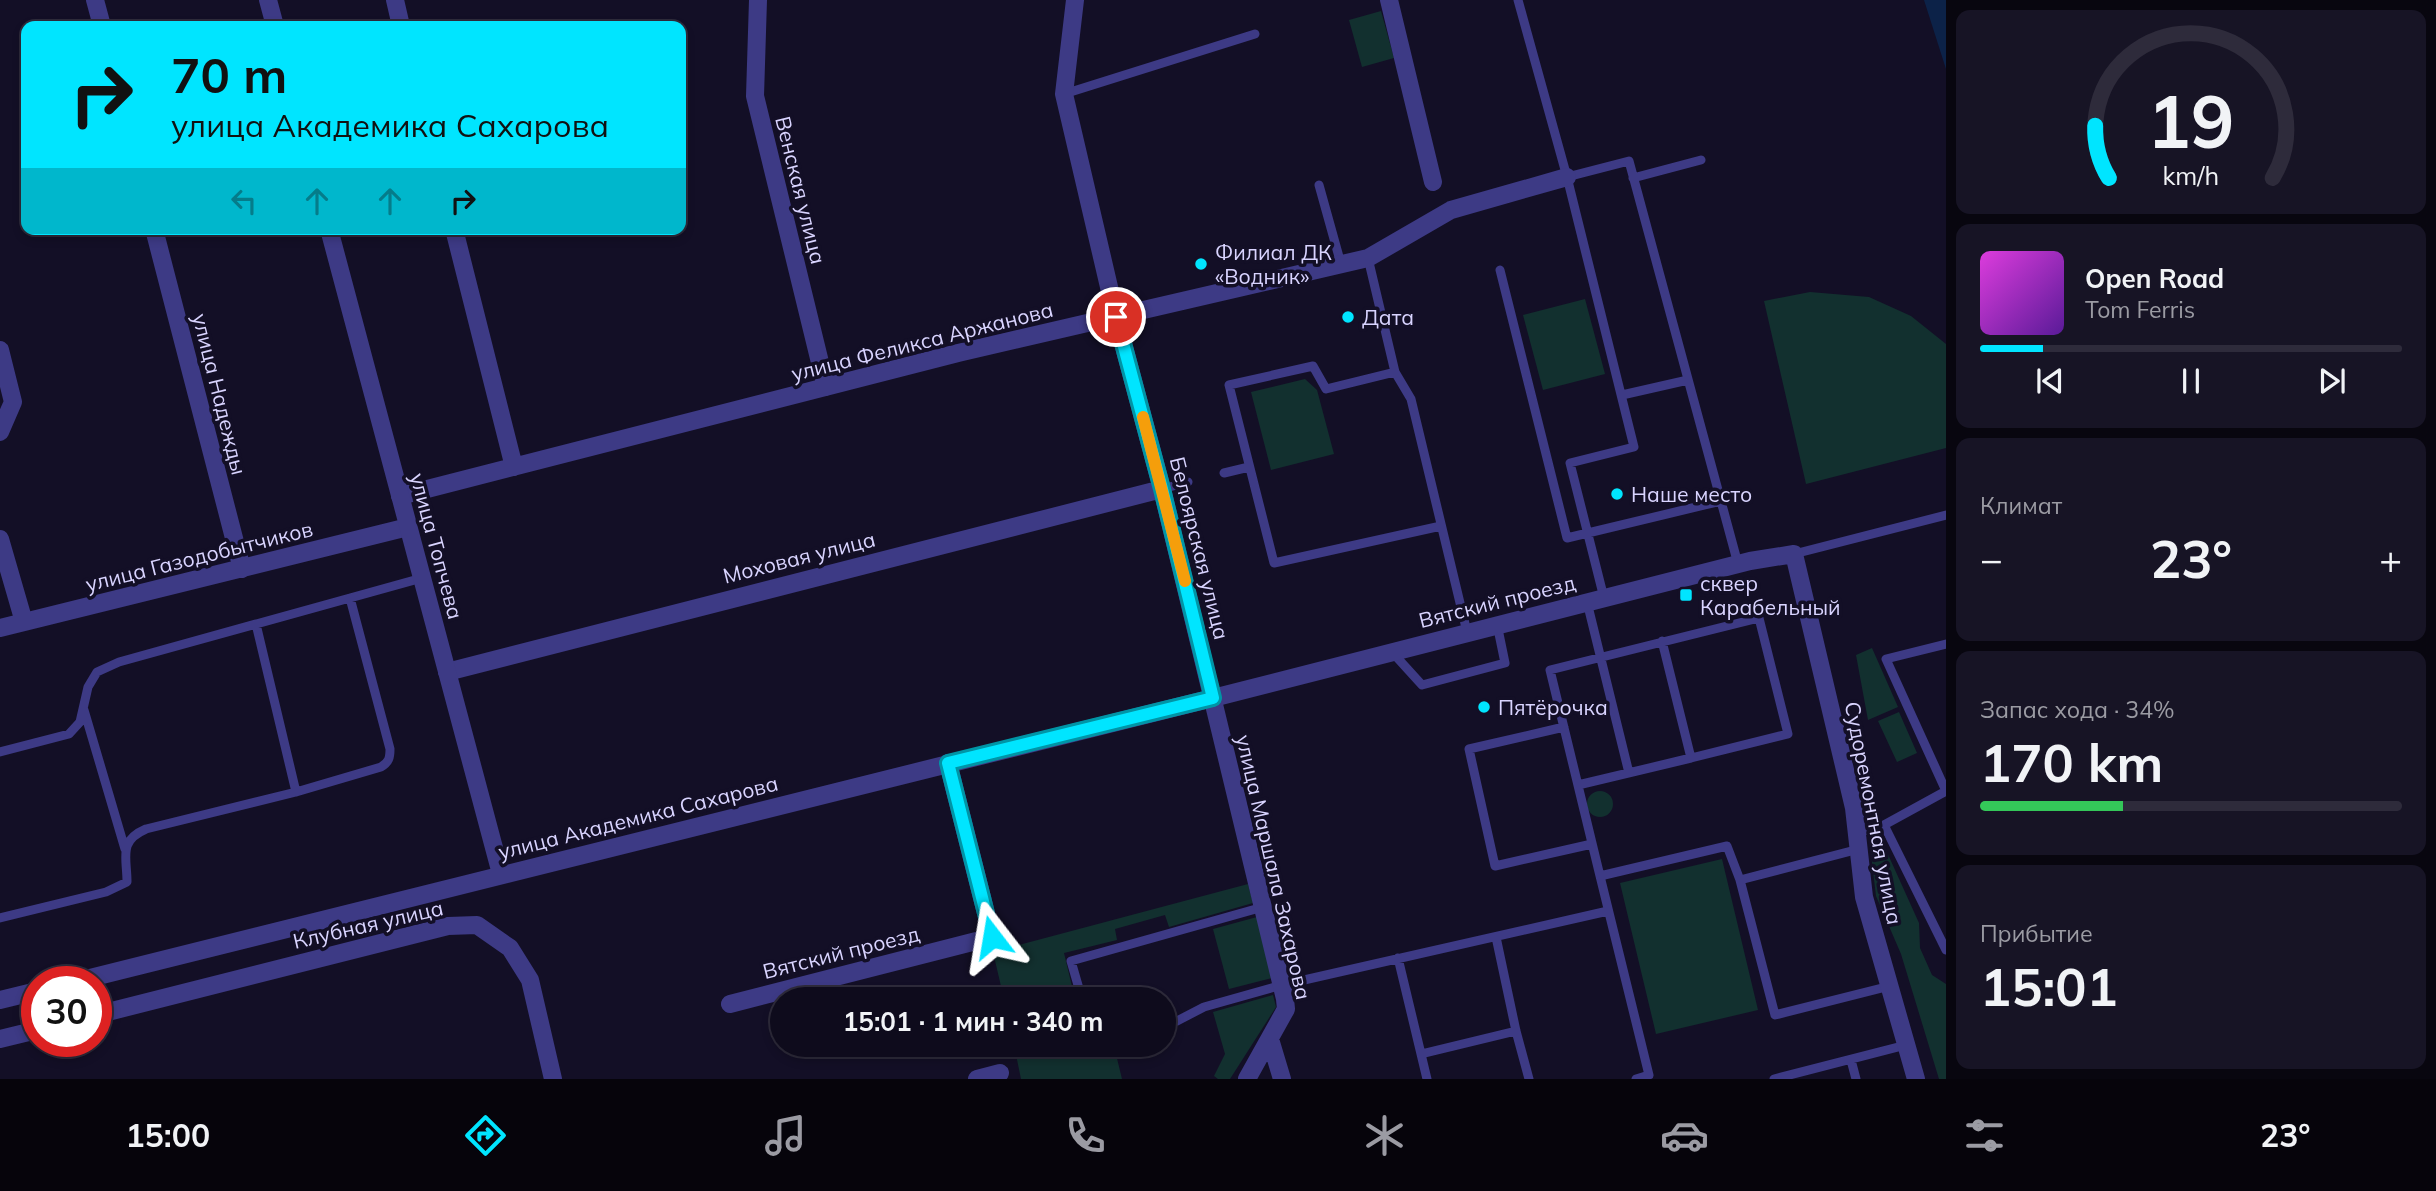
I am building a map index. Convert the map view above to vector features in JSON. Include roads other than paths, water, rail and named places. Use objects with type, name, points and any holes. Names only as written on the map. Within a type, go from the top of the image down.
[{"type":"street","points":[[95,0],[101,21]]},
{"type":"street","points":[[268,0],[274,21]]},
{"type":"street","points":[[395,0],[400,21]]},
{"type":"street","name":"Венская улица","points":[[758,0],[755,96],[826,387]]},
{"type":"street","name":"Белоярская улица","points":[[1075,0],[1064,94],[1116,317],[1162,489],[1213,698]]},
{"type":"street","points":[[1389,0],[1433,182]]},
{"type":"street","name":"улица Феликса Аржанова","points":[[400,496],[958,353],[1368,258],[1451,210],[1567,177]]},
{"type":"street","name":"улица Надежды","points":[[156,235],[242,569]]},
{"type":"street","name":"улица Топчева","points":[[331,235],[501,874]]},
{"type":"street","points":[[455,235],[514,467]]},
{"type":"street","points":[[0,351],[13,402],[0,432]]},
{"type":"street","name":"Моховая улица","points":[[447,672],[1162,489]]},
{"type":"street","name":"улица Газодобытчиков","points":[[0,628],[408,527]]},
{"type":"street","points":[[0,540],[24,622]]},
{"type":"street","name":"Вятский проезд","points":[[1213,698],[1738,564],[1794,554]]},
{"type":"street","name":"Судоремонтная улица","points":[[1794,554],[1854,808],[1864,897],[1916,1079]]},
{"type":"street","name":"улица Академика Сахарова","points":[[112,972],[1213,698]]},
{"type":"street","name":"улица Маршала Захарова","points":[[1213,698],[1286,1009],[1247,1079]]},
{"type":"street","name":"Вятский проезд","points":[[730,1004],[992,937],[948,763]]},
{"type":"street","name":"Клубная улица","points":[[112,1011],[448,926],[477,925],[510,948],[530,980],[554,1079]]},
{"type":"street","points":[[0,1000],[21,995]]},
{"type":"street","points":[[0,1039],[21,1034]]},
{"type":"street","points":[[1270,1039],[1282,1079]]},
{"type":"street","points":[[977,1079],[1000,1073]]},
{"type":"lane","points":[[1518,0],[1567,177],[1634,447],[1570,463],[1588,534],[1601,656],[1629,773]]},
{"type":"lane","points":[[1064,94],[1255,34]]},
{"type":"lane","points":[[1633,178],[1701,160]]},
{"type":"lane","points":[[1567,177],[1629,161],[1738,564]]},
{"type":"lane","points":[[1319,185],[1342,265]]},
{"type":"lane","points":[[1368,258],[1395,372],[1411,399],[1467,632]]},
{"type":"lane","points":[[1500,270],[1567,538],[1721,501]]},
{"type":"lane","points":[[1395,372],[1325,389],[1313,366],[1229,385],[1273,564],[1441,526]]},
{"type":"lane","points":[[1622,396],[1688,380]]},
{"type":"lane","points":[[1224,473],[1249,467]]},
{"type":"lane","points":[[1162,489],[1188,482]]},
{"type":"lane","points":[[1794,554],[1946,515]]},
{"type":"lane","points":[[0,752],[69,734],[80,722],[88,687],[97,672],[119,662],[422,578]]},
{"type":"lane","points":[[125,849],[134,834],[146,829],[296,792],[387,763],[390,757],[350,598]]},
{"type":"lane","points":[[1578,785],[1788,734],[1759,618],[1549,670],[1649,1076],[1636,1079]]},
{"type":"lane","points":[[256,624],[296,792]]},
{"type":"lane","points":[[1390,651],[1422,685],[1505,663],[1497,624]]},
{"type":"lane","points":[[1662,642],[1691,758]]},
{"type":"lane","points":[[1740,880],[1859,841],[1946,791],[1886,659],[1946,644]]},
{"type":"lane","points":[[0,918],[106,892],[127,882],[125,849],[84,710]]},
{"type":"lane","points":[[1564,727],[1469,749],[1495,866],[1592,844]]},
{"type":"lane","points":[[1884,825],[1946,950]]},
{"type":"lane","points":[[1600,876],[1727,846],[1740,880],[1775,1015],[1890,986]]},
{"type":"lane","points":[[1079,987],[1071,961],[1264,907]]},
{"type":"lane","points":[[1177,1021],[1204,1007],[1282,985],[1608,911]]},
{"type":"lane","points":[[1496,937],[1529,1079]]},
{"type":"lane","points":[[1398,958],[1427,1079]]},
{"type":"lane","points":[[1420,1054],[1516,1031]]},
{"type":"lane","points":[[1774,1079],[1906,1045]]},
{"type":"lane","points":[[1851,1060],[1856,1079]]},
{"type":"water","points":[[1924,0],[1946,0],[1946,69]]},
{"type":"place","name":"Филиал ДК «Водник»","points":[[1201,264]]},
{"type":"place","name":"Дата","points":[[1348,317]]},
{"type":"place","name":"Наше место","points":[[1617,494]]},
{"type":"place","name":"сквер Карабельный","points":[[1686,595]]},
{"type":"place","name":"Пятёрочка","points":[[1484,707]]}]
